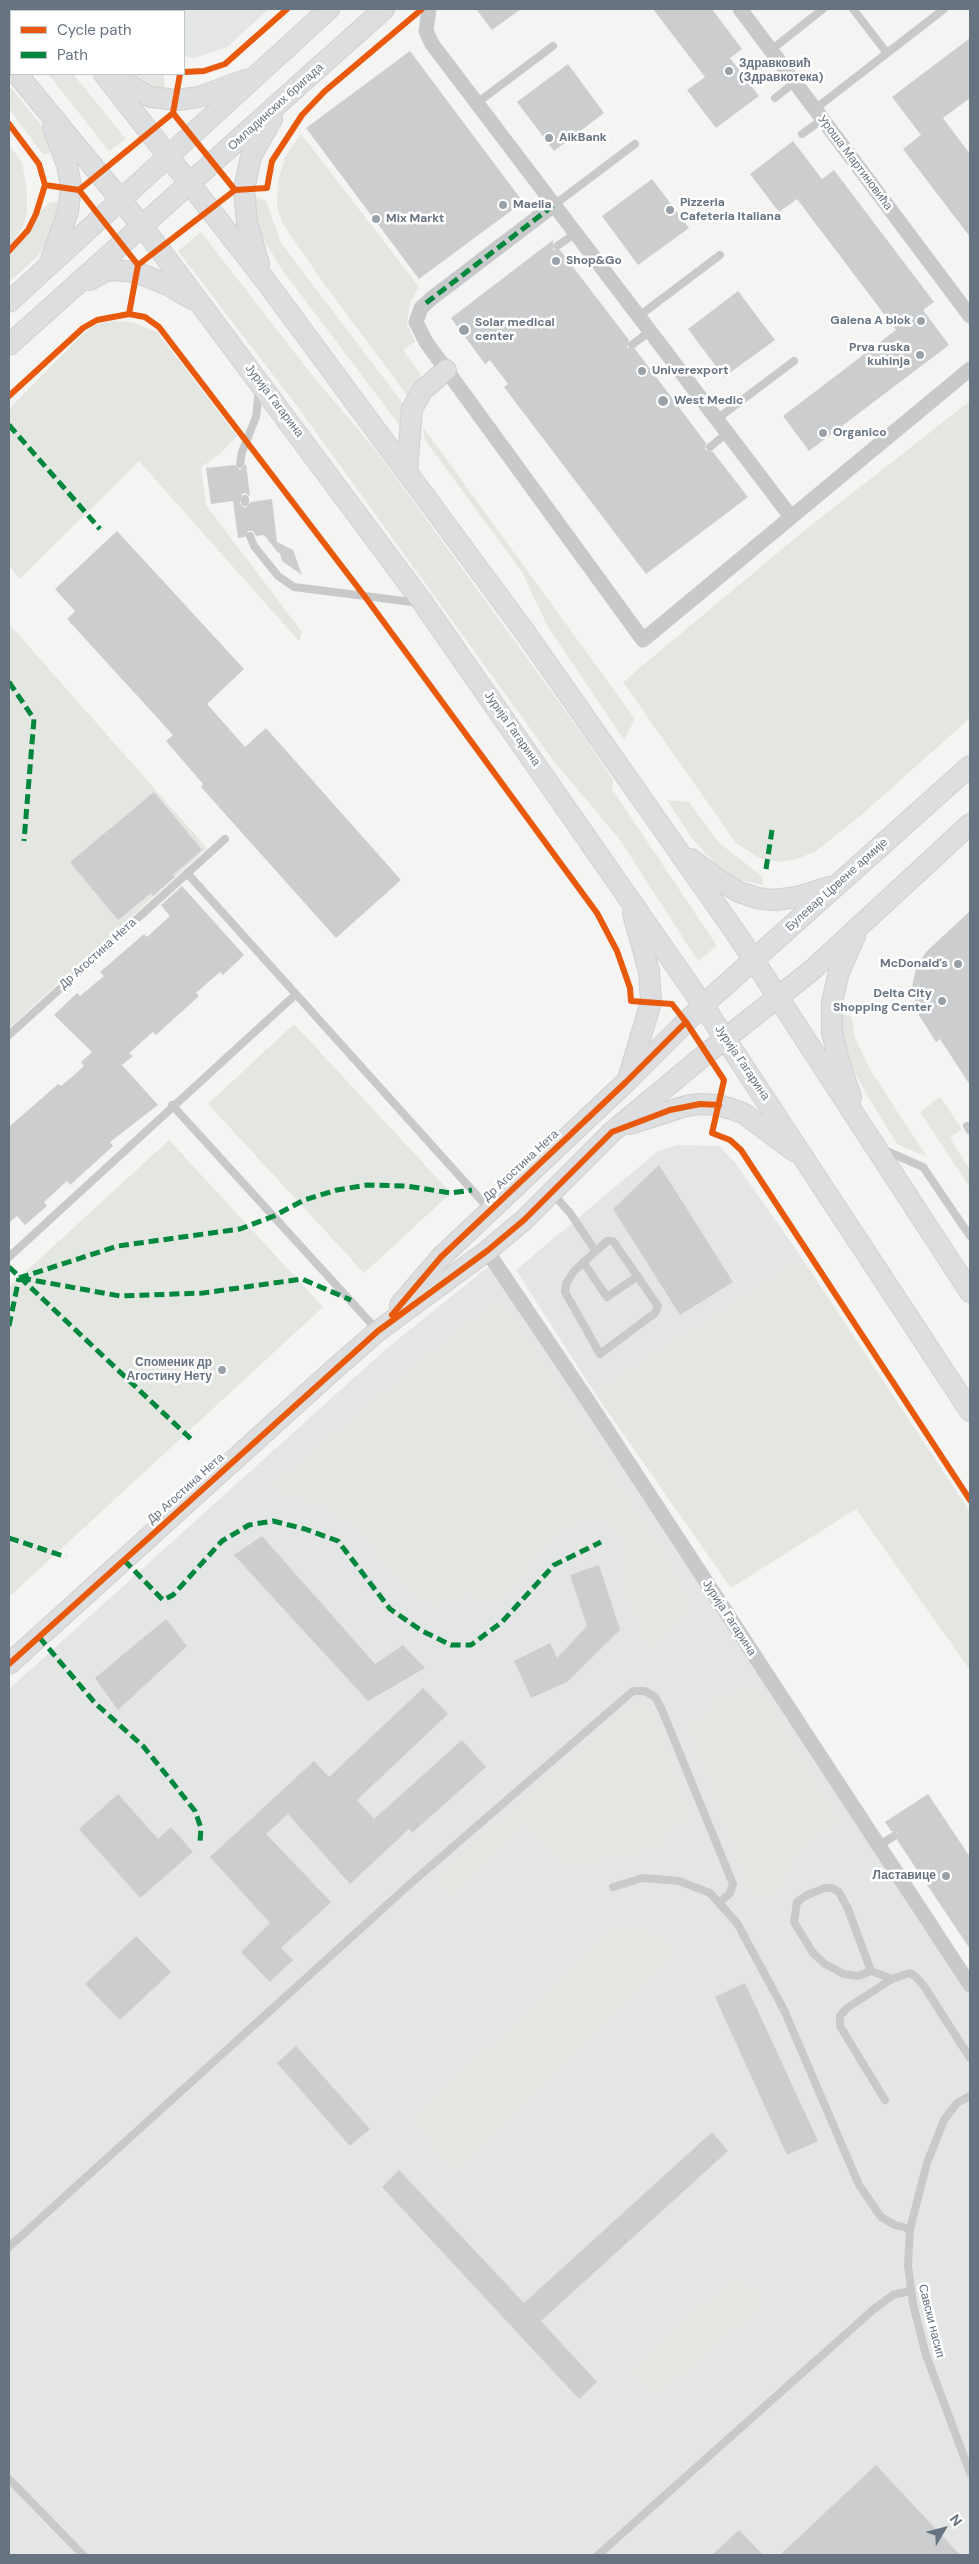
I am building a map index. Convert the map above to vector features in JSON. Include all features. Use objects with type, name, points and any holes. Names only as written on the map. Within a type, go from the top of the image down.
[{"type":"main road","points":[[9,302],[329,9]]},
{"type":"main road","name":"Омладинских бригада","points":[[9,345],[283,102],[384,9]]},
{"type":"main road","points":[[111,75],[152,97],[177,100],[221,90],[258,74]]},
{"type":"main road","name":"Јурија Гагарина","points":[[18,75],[142,227],[260,382],[423,603],[703,1005],[970,1411]]},
{"type":"main road","points":[[105,75],[265,280],[497,592],[754,960],[970,1292]]},
{"type":"main road","points":[[33,94],[52,124],[63,149],[71,187],[68,212],[48,266]]},
{"type":"main road","points":[[265,280],[246,222],[244,190],[251,156],[283,102]]},
{"type":"main road","points":[[73,290],[104,272],[130,271],[159,281],[200,304]]},
{"type":"main road","points":[[407,471],[412,409],[422,391],[446,370]]},
{"type":"main road","name":"Булевар Црвене армије","points":[[703,1005],[970,766]]},
{"type":"main road","points":[[725,1038],[778,999],[970,824]]},
{"type":"main road","points":[[673,842],[719,880],[739,892],[757,898],[774,900],[798,897],[842,881]]},
{"type":"main road","points":[[620,884],[637,924],[649,971],[651,992],[647,1021],[626,1082]]},
{"type":"main road","points":[[858,928],[834,989],[831,1016],[838,1058],[861,1125]]},
{"type":"main road","name":"Др Агостина Нета","points":[[378,1331],[441,1257],[626,1082],[703,1005]]},
{"type":"main road","name":"Др Агостина Нета","points":[[9,1664],[378,1331],[487,1251],[524,1220],[612,1132],[725,1038]]},
{"type":"main road","points":[[612,1132],[670,1110],[700,1104],[719,1105],[743,1113],[757,1122],[809,1164]]},
{"type":"street","points":[[429,9],[426,31],[432,44],[791,517]]},
{"type":"street","name":"Уроша Мартиновића","points":[[740,9],[970,316]]},
{"type":"street","points":[[554,205],[432,298],[417,314],[416,322],[420,332],[446,370],[643,640],[970,369]]},
{"type":"street","name":"Јурија Гагарина","points":[[487,1251],[588,1401],[970,1985]]},
{"type":"lane","points":[[771,50],[823,9]]},
{"type":"lane","points":[[853,9],[887,54]]},
{"type":"lane","points":[[802,134],[819,114],[887,54],[944,9]]},
{"type":"lane","points":[[477,103],[553,46]]},
{"type":"lane","points":[[775,98],[795,82]]},
{"type":"lane","points":[[554,205],[635,144]]},
{"type":"lane","points":[[557,246],[576,233]]},
{"type":"lane","points":[[639,316],[720,255]]},
{"type":"lane","points":[[632,344],[650,331]]},
{"type":"lane","points":[[716,419],[794,361]]},
{"type":"lane","points":[[240,464],[242,452],[256,417],[260,382]]},
{"type":"lane","points":[[710,447],[727,434]]},
{"type":"lane","points":[[250,536],[254,546],[278,576],[294,587],[366,598],[423,603]]},
{"type":"lane","name":"Др Агостина Нета","points":[[9,1035],[225,839]]},
{"type":"lane","name":"Др Агостина Нета","points":[[187,873],[490,1210]]},
{"type":"lane","points":[[9,1256],[172,1105],[295,995]]},
{"type":"lane","points":[[172,1105],[378,1331]]},
{"type":"lane","points":[[875,1146],[923,1167],[970,1236]]},
{"type":"lane","points":[[551,1192],[570,1213],[595,1250]]},
{"type":"lane","points":[[607,1241],[613,1241],[658,1306],[657,1310],[604,1353],[600,1354],[565,1292],[566,1284],[595,1250],[607,1241]]},
{"type":"lane","points":[[583,1262],[607,1297],[638,1276]]},
{"type":"lane","points":[[9,2247],[418,1878],[633,1691],[645,1691],[655,1697],[662,1710],[733,1884],[730,1893],[719,1903]]},
{"type":"lane","points":[[878,1846],[894,1836]]},
{"type":"lane","points":[[612,1887],[643,1878],[679,1881],[710,1893],[719,1903],[736,1923],[784,2010],[859,2185],[881,2217],[895,2225],[910,2229]]},
{"type":"lane","points":[[871,1971],[848,1909],[839,1892],[832,1888],[825,1888],[807,1895],[797,1902],[794,1922],[813,1953],[825,1964],[844,1974],[858,1976],[871,1971],[892,1979]]},
{"type":"lane","points":[[885,2100],[840,2026],[840,2016],[846,2008],[892,1979],[910,1973],[916,1977],[924,1986],[970,2058]]},
{"type":"lane","name":"Савски насип","points":[[970,2096],[957,2103],[944,2120],[922,2176],[910,2229],[908,2265],[910,2291],[926,2355],[970,2472]]},
{"type":"lane","points":[[598,2555],[874,2309],[894,2295],[910,2291]]},
{"type":"lane","points":[[9,2479],[83,2555]]},
{"type":"shaded area","points":[[269,9],[227,47],[195,58],[185,56],[185,10],[112,10]]},
{"type":"shaded area","points":[[49,75],[74,75],[126,139],[109,151]]},
{"type":"shaded area","points":[[134,75],[163,75],[165,87],[160,88]]},
{"type":"shaded area","points":[[9,85],[51,138],[55,147],[48,154],[43,154],[9,109]]},
{"type":"shaded area","points":[[301,134],[419,287],[410,302],[407,324],[415,341],[403,350],[422,377],[410,399],[322,281],[283,224],[277,208],[278,182],[285,157]]},
{"type":"shaded area","points":[[9,144],[22,163],[27,192],[27,211],[23,227],[9,247]]},
{"type":"shaded area","points":[[253,195],[266,201],[281,243],[405,406],[403,430],[283,271],[261,235]]},
{"type":"shaded area","points":[[62,201],[55,228],[38,256],[9,282],[9,256],[27,236],[40,212],[49,203]]},
{"type":"shaded area","points":[[201,232],[312,375],[378,453],[585,738],[613,780],[612,789],[717,946],[698,961],[620,840],[553,760],[297,406],[178,251]]},
{"type":"shaded area","points":[[111,321],[132,322],[157,332],[237,436],[220,454],[201,467],[206,505],[302,632],[299,641],[139,461],[20,579],[9,566],[9,409],[83,334],[95,325]]},
{"type":"shaded area","points":[[970,401],[970,718],[859,817],[816,851],[797,859],[779,862],[759,858],[736,843],[623,682],[805,530]]},
{"type":"shaded area","points":[[423,427],[635,719],[624,740],[548,627],[522,572],[425,440]]},
{"type":"shaded area","points":[[9,624],[207,848],[9,1028]]},
{"type":"shaded area","points":[[667,800],[689,802],[719,843],[762,876],[763,885],[736,879],[717,865],[693,840]]},
{"type":"shaded area","points":[[840,1014],[849,1015],[852,1018],[855,1038],[871,1071],[927,1157],[897,1144],[867,1095],[850,1063],[843,1042]]},
{"type":"shaded area","points":[[294,1024],[451,1193],[364,1273],[208,1104]]},
{"type":"shaded area","points":[[940,1097],[962,1129],[950,1138],[970,1170],[970,1188],[920,1112]]},
{"type":"shaded area","points":[[169,1140],[323,1307],[9,1597],[9,1287]]},
{"type":"shaded area","points":[[678,1145],[719,1146],[736,1164],[802,1258],[594,1392],[516,1270],[658,1151]]},
{"type":"shaded area","points":[[802,1258],[970,1512],[970,1670],[856,1509],[731,1588],[594,1392]]},
{"type":"shaded area","points":[[493,1263],[970,1984],[970,2555],[9,2555],[9,1689],[386,1349]]},
{"type":"shaded area","points":[[492,1303],[506,1305],[675,1571],[693,1608],[650,1653],[627,1598],[624,1542],[608,1519],[578,1524],[563,1530],[499,1600],[466,1595],[435,1608],[392,1576],[363,1535],[347,1520],[316,1504],[282,1494],[270,1486]]},
{"type":"shaded area","points":[[760,1686],[841,1825],[814,1835],[786,1872],[781,1892],[752,1898],[686,1719],[705,1717],[714,1699]]},
{"type":"shaded area","points":[[645,1706],[656,1716],[692,1821],[669,1829],[660,1851],[607,1855],[580,1869],[563,1862],[527,1824],[452,1896],[440,1886],[444,1870],[629,1707]]},
{"type":"shaded area","points":[[640,1924],[665,1941],[676,1956],[455,2173],[413,2121],[608,1931]]},
{"type":"shaded area","points":[[738,2277],[762,2294],[765,2304],[656,2396],[633,2370],[700,2306]]},
{"type":"building","points":[[476,9],[521,9],[492,30]]},
{"type":"building","points":[[653,9],[712,9],[742,49],[730,58],[759,96],[716,128],[687,90],[705,77]]},
{"type":"building","points":[[970,38],[970,98],[943,118],[970,154],[970,237],[903,149],[921,135],[892,97]]},
{"type":"building","points":[[410,51],[523,202],[419,279],[306,128]]},
{"type":"building","points":[[568,64],[604,113],[554,151],[517,102]]},
{"type":"building","points":[[793,141],[822,179],[834,170],[934,302],[923,310],[949,345],[809,451],[783,416],[896,330],[797,199],[779,212],[750,174]]},
{"type":"building","points":[[652,179],[689,228],[638,265],[602,216]]},
{"type":"building","points":[[553,240],[553,250],[560,250],[629,340],[627,348],[635,349],[706,443],[705,450],[713,452],[748,497],[646,574],[504,387],[508,384],[490,360],[485,364],[451,318]]},
{"type":"building","points":[[738,291],[775,340],[724,377],[688,329]]},
{"type":"building","points":[[246,464],[250,496],[245,493],[242,494],[240,504],[245,508],[251,502],[272,499],[277,542],[293,550],[302,575],[282,561],[279,551],[279,554],[264,535],[256,536],[253,531],[248,531],[245,537],[238,538],[233,501],[211,504],[206,468],[235,465],[240,470]]},
{"type":"building","points":[[117,531],[244,669],[207,704],[245,747],[266,728],[401,880],[336,938],[201,787],[203,784],[166,741],[173,735],[67,619],[75,611],[55,589]]},
{"type":"building","points":[[154,792],[202,850],[173,875],[175,877],[153,896],[151,893],[118,920],[70,862]]},
{"type":"building","points":[[182,886],[244,955],[223,975],[220,972],[196,993],[199,996],[156,1035],[153,1032],[129,1053],[133,1056],[122,1065],[158,1105],[110,1142],[113,1146],[70,1185],[67,1181],[44,1202],[47,1206],[25,1225],[17,1216],[9,1223],[9,1127],[58,1084],[61,1086],[73,1076],[84,1066],[81,1062],[92,1052],[54,1015],[77,993],[80,996],[104,976],[100,972],[144,934],[147,937],[170,916],[161,905]]},
{"type":"building","name":"Delta City Shopping Center","points":[[970,911],[970,1085],[940,1039],[936,1042],[919,1015],[912,987],[916,968],[926,952]]},
{"type":"building","points":[[659,1165],[733,1282],[680,1315],[613,1209]]},
{"type":"building","points":[[262,1536],[375,1664],[403,1645],[425,1668],[368,1701],[234,1555]]},
{"type":"building","points":[[599,1565],[620,1630],[567,1682],[531,1698],[514,1661],[550,1643],[557,1658],[587,1626],[570,1575]]},
{"type":"building","points":[[166,1619],[187,1646],[118,1710],[95,1678]]},
{"type":"building","points":[[423,1688],[448,1714],[357,1800],[374,1819],[462,1740],[486,1767],[412,1833],[409,1829],[350,1884],[288,1814],[266,1834],[331,1902],[281,1948],[293,1960],[270,1982],[241,1952],[270,1923],[210,1857],[314,1761],[329,1777]]},
{"type":"building","points":[[118,1794],[158,1839],[171,1827],[193,1852],[140,1898],[79,1829]]},
{"type":"building","name":"Ластавице","points":[[928,1794],[970,1857],[970,1949],[897,1840],[898,1833],[891,1831],[885,1822]]},
{"type":"building","points":[[136,1936],[171,1972],[120,2020],[85,1984]]},
{"type":"building","points":[[745,1983],[818,2141],[787,2155],[715,1997]]},
{"type":"building","points":[[296,2046],[370,2129],[350,2146],[277,2063]]},
{"type":"building","points":[[712,2132],[728,2151],[541,2321],[597,2382],[579,2399],[382,2187],[399,2170],[524,2303]]},
{"type":"building","points":[[876,2465],[960,2555],[780,2555]]},
{"type":"building","points":[[739,2530],[763,2555],[712,2555]]},
{"type":"marked path","points":[[426,303],[554,205]]},
{"type":"marked path","points":[[9,425],[100,529]]},
{"type":"marked path","points":[[9,682],[34,719],[24,841]]},
{"type":"marked path","points":[[766,869],[772,830]]},
{"type":"marked path","points":[[19,1278],[118,1246],[240,1229],[274,1216],[304,1200],[337,1190],[367,1185],[406,1186],[451,1193],[472,1190]]},
{"type":"marked path","points":[[9,1267],[194,1442]]},
{"type":"marked path","points":[[9,1326],[19,1278]]},
{"type":"marked path","points":[[21,1278],[120,1296],[203,1293],[302,1279],[351,1300]]},
{"type":"marked path","points":[[124,1560],[163,1600],[173,1595],[222,1541],[249,1525],[273,1521],[305,1529],[338,1541],[390,1609],[422,1631],[451,1645],[471,1645],[502,1622],[554,1565],[601,1542]]},
{"type":"marked path","points":[[9,1538],[66,1557]]},
{"type":"marked path","points":[[39,1637],[95,1703],[143,1746],[195,1811],[201,1828],[200,1842]]},
{"type":"cycle path","points":[[185,72],[204,71],[225,64],[287,9]]},
{"type":"cycle path","points":[[173,113],[235,190],[267,188],[272,161],[302,115],[325,91],[422,9]]},
{"type":"cycle path","points":[[45,185],[79,190],[173,113],[180,75]]},
{"type":"cycle path","points":[[9,124],[39,164],[45,185],[36,214],[28,230],[9,251]]},
{"type":"cycle path","points":[[79,190],[138,265],[129,314]]},
{"type":"cycle path","points":[[138,265],[235,190]]},
{"type":"cycle path","points":[[9,396],[83,328],[97,320],[129,314],[145,317],[159,327],[366,598],[597,913],[617,951],[630,988],[631,1001],[672,1004],[686,1022],[724,1080],[712,1133],[730,1140],[741,1150],[970,1500]]},
{"type":"cycle path","points":[[392,1315],[441,1257],[626,1082],[686,1022]]},
{"type":"cycle path","points":[[9,1664],[378,1331],[487,1251],[524,1220],[612,1132],[670,1110],[700,1104],[719,1105]]},
{"type":"place","name":"Здравковић (Здравкотека)","points":[[729,71]]},
{"type":"place","name":"AikBank","points":[[549,138]]},
{"type":"place","name":"Maelia","points":[[503,205]]},
{"type":"place","name":"Pizzeria Cafeteria Italiana","points":[[670,210]]},
{"type":"place","name":"Mix Markt","points":[[376,219]]},
{"type":"place","name":"Shop&Go","points":[[556,261]]},
{"type":"place","name":"Galena A blok","points":[[921,321]]},
{"type":"place","name":"Solar medical center","points":[[464,330]]},
{"type":"place","name":"Prva ruska kuhinja","points":[[920,355]]},
{"type":"place","name":"Univerexport","points":[[642,371]]},
{"type":"place","name":"West Medic","points":[[663,401]]},
{"type":"place","name":"Organico","points":[[823,433]]},
{"type":"place","name":"McDonald's","points":[[958,964]]},
{"type":"place","name":"Delta City Shopping Center","points":[[942,1001]]},
{"type":"place","name":"Споменик др Агостину Нету","points":[[222,1370]]},
{"type":"place","name":"Ластавице","points":[[946,1876]]}]
